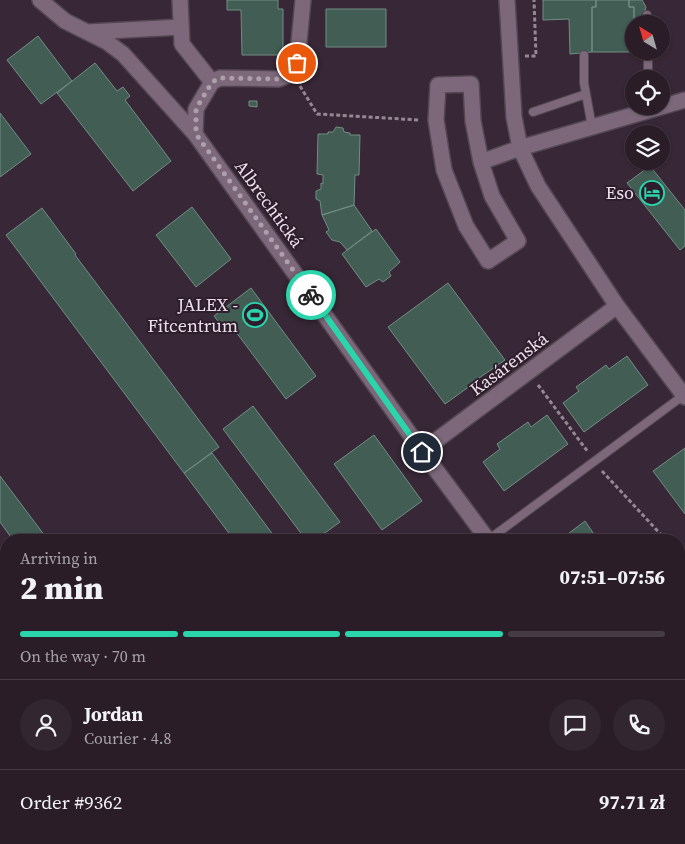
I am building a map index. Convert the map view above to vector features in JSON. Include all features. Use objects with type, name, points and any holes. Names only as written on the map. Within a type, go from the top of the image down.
[{"type":"street","name":"Albrechtická","points":[[40,0],[65,21],[108,42],[123,54],[196,134],[399,417],[422,452]]},
{"type":"street","points":[[180,0],[182,44],[212,82]]},
{"type":"street","points":[[196,134],[196,109],[212,82],[220,78],[278,79],[293,72],[297,63],[303,0]]},
{"type":"street","points":[[507,0],[514,117],[520,148],[538,186],[617,306],[684,396]]},
{"type":"street","points":[[87,32],[181,27]]},
{"type":"street","points":[[471,84],[473,121],[481,162],[492,196],[518,242],[488,261],[466,226],[444,170],[436,120],[438,85],[471,84]]},
{"type":"street","points":[[670,104],[685,100]]},
{"type":"street","points":[[481,162],[520,148],[632,115]]},
{"type":"street","name":"Kasárenská","points":[[422,452],[617,306]]},
{"type":"street","points":[[422,452],[484,534]]},
{"type":"lane","points":[[584,55],[584,83],[592,127]]},
{"type":"lane","points":[[533,112],[586,94]]},
{"type":"lane","points":[[496,534],[684,396]]},
{"type":"path","points":[[510,57],[536,56],[534,0]]},
{"type":"path","points":[[293,72],[317,114],[436,120]]},
{"type":"building","points":[[227,0],[278,0],[278,9],[283,9],[283,55],[242,55],[241,10],[227,10]]},
{"type":"building","points":[[543,0],[596,0],[596,7],[592,7],[592,52],[570,54],[569,19],[543,20]]},
{"type":"building","points":[[596,0],[629,0],[629,7],[634,7],[634,15],[625,15],[625,52],[592,52],[592,7],[596,7]]},
{"type":"building","points":[[629,0],[642,0],[646,7],[644,15],[634,15],[634,7],[629,7]]},
{"type":"building","points":[[326,9],[386,9],[386,47],[326,47]]},
{"type":"building","points":[[38,36],[72,81],[41,104],[7,60]]},
{"type":"building","points":[[95,63],[117,91],[123,87],[130,96],[125,100],[171,161],[133,191],[57,93]]},
{"type":"building","points":[[249,101],[257,101],[257,107],[249,106]]},
{"type":"building","points":[[0,113],[31,154],[0,177]]},
{"type":"building","points":[[336,127],[343,128],[344,132],[350,133],[350,135],[360,135],[359,175],[355,175],[354,205],[322,215],[320,201],[316,199],[316,191],[321,189],[321,183],[323,184],[323,175],[317,174],[318,134],[328,134],[328,132],[333,132]]},
{"type":"building","points":[[645,170],[653,170],[685,210],[685,246],[680,250],[627,183]]},
{"type":"building","points":[[354,205],[372,231],[347,250],[340,242],[332,240],[326,232],[329,230],[322,215]]},
{"type":"building","points":[[192,207],[231,259],[196,287],[156,235]]},
{"type":"building","points":[[42,208],[219,447],[184,473],[6,235]]},
{"type":"building","points":[[376,229],[400,262],[389,272],[391,276],[383,282],[379,279],[366,287],[342,254]]},
{"type":"building","points":[[448,283],[505,360],[445,404],[388,327]]},
{"type":"building","points":[[251,288],[316,376],[286,399],[233,328],[227,333],[214,316]]},
{"type":"building","points":[[627,356],[648,385],[584,432],[563,403],[579,391],[576,387],[606,365],[609,369]]},
{"type":"building","points":[[253,406],[340,522],[323,534],[302,534],[223,429]]},
{"type":"building","points":[[547,415],[568,444],[504,491],[483,462],[500,449],[497,444],[528,422],[531,427]]},
{"type":"building","points":[[374,435],[422,501],[382,530],[334,464]]},
{"type":"building","points":[[685,448],[685,514],[653,471]]},
{"type":"building","points":[[212,453],[273,534],[230,534],[184,473]]},
{"type":"building","points":[[0,476],[44,534],[9,534],[0,522]]},
{"type":"building","points":[[585,521],[594,534],[568,534]]},
{"type":"way so far","points":[[297,63],[293,72],[278,79],[220,78],[212,82],[196,109],[196,134],[311,295]]},
{"type":"place","name":"Eso","points":[[652,193]]},
{"type":"place","name":"JALEX - Fitcentrum","points":[[255,315]]},
{"type":"route","points":[[311,295],[422,452]]}]
